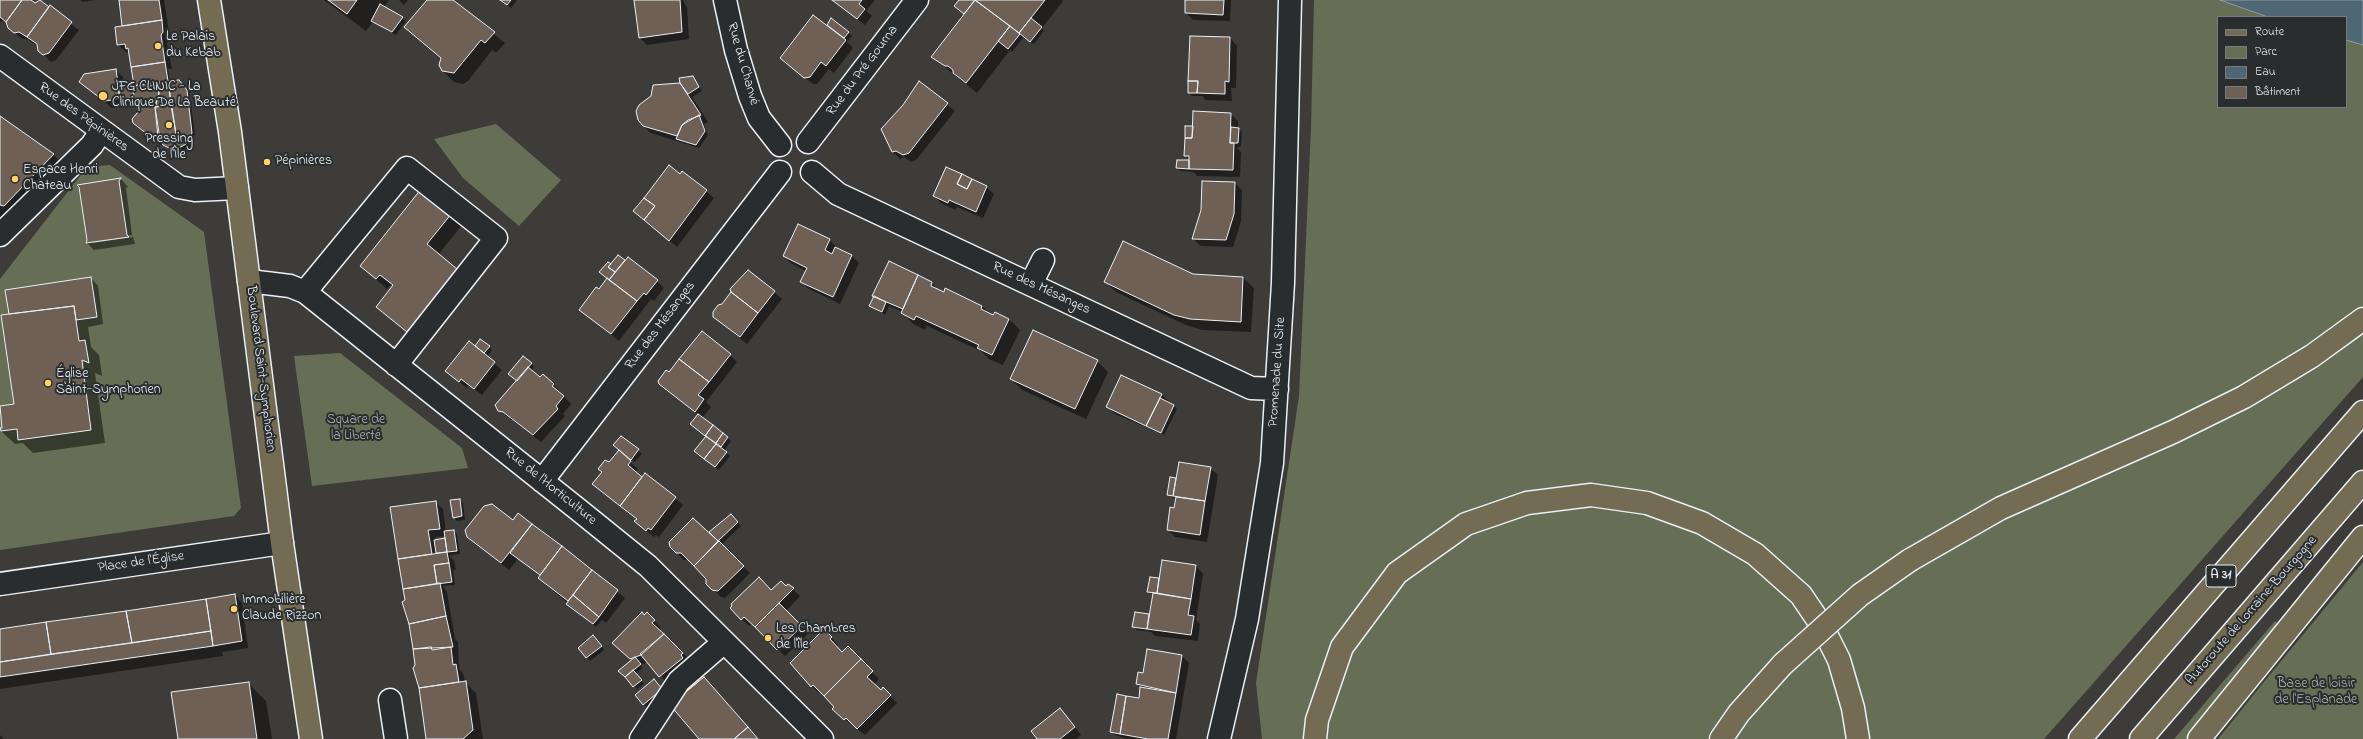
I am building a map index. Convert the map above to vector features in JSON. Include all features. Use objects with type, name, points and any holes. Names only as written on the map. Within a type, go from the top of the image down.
[{"type":"main road","name":"Boulevard Saint-Symphorien","points":[[209,0],[237,188],[282,543],[311,739]]},
{"type":"main road","points":[[1721,739],[1739,713],[1783,664],[1860,595],[1910,560],[2001,508],[2173,432],[2244,397],[2312,356],[2363,319]]},
{"type":"main road","name":"A 31","points":[[2080,739],[2363,412]]},
{"type":"main road","name":"Autoroute de Lorraine-Bourgogne","points":[[2141,739],[2363,482]]},
{"type":"main road","points":[[1315,739],[1317,720],[1342,647],[1397,572],[1466,524],[1527,503],[1591,495],[1647,503],[1702,523],[1755,554],[1801,595],[1822,626],[1839,660],[1853,708],[1858,739]]},
{"type":"main road","points":[[2199,739],[2363,537]]},
{"type":"street","name":"Rue du Chanvé","points":[[725,0],[736,50],[750,96],[759,118],[780,145]]},
{"type":"street","name":"Rue du Pré Gourna","points":[[808,142],[917,0]]},
{"type":"street","name":"Promenade du Site","points":[[1219,739],[1249,611],[1272,463],[1283,283],[1290,0]]},
{"type":"street","name":"Rue des Pépinières","points":[[0,56],[179,187],[195,190],[237,188]]},
{"type":"street","points":[[0,234],[92,145],[101,131]]},
{"type":"street","points":[[791,138],[803,139],[808,142],[816,152],[816,165],[812,172],[803,178],[796,180],[785,176],[780,172],[775,162],[775,156],[780,145],[791,138]]},
{"type":"street","points":[[305,292],[408,168],[496,238],[396,365]]},
{"type":"street","name":"Rue des Mésanges","points":[[542,481],[780,172]]},
{"type":"street","name":"Rue des Mésanges","points":[[812,172],[838,194],[1251,388],[1277,389]]},
{"type":"street","points":[[1031,284],[1043,260]]},
{"type":"street","name":"Rue de l'Horticulture","points":[[249,281],[290,286],[305,292],[542,481],[648,566],[822,739]]},
{"type":"street","name":"Place de l'Église","points":[[0,584],[282,543]]},
{"type":"street","points":[[641,739],[679,681],[724,642]]},
{"type":"street","points":[[390,700],[396,739]]},
{"type":"green space","points":[[1314,0],[2220,0],[2265,16],[2217,16],[2217,108],[2347,108],[2347,40],[2363,45],[2363,377],[2044,739],[1262,739],[1256,683],[1299,396],[1311,128]]},
{"type":"green space","points":[[496,124],[561,180],[519,226],[463,178],[434,139]]},
{"type":"green space","points":[[110,165],[204,232],[241,508],[234,516],[0,550],[0,279],[87,167]]},
{"type":"green space","name":"Square de la Liberté","points":[[340,353],[462,448],[468,468],[312,486],[294,356]]},
{"type":"green space","name":"Base de loisir de l'Esplanade","points":[[2363,562],[2363,739],[2218,739],[2263,683]]},
{"type":"green space","points":[[2275,621],[2278,623],[2186,739],[2174,739]]},
{"type":"water","points":[[2220,0],[2363,0],[2363,45],[2347,40],[2347,16],[2265,16]]},
{"type":"building","points":[[0,0],[22,0],[6,22],[0,17]]},
{"type":"building","points":[[22,0],[31,0],[35,3],[40,0],[49,7],[27,37],[19,32],[14,33],[8,28],[6,22]]},
{"type":"building","points":[[119,0],[159,0],[162,20],[122,26]]},
{"type":"building","points":[[328,0],[357,0],[347,14]]},
{"type":"building","points":[[427,0],[453,0],[495,32],[485,43],[481,40],[454,73],[442,71],[439,65],[441,58],[404,27]]},
{"type":"building","points":[[500,0],[511,0],[507,5]]},
{"type":"building","points":[[634,0],[680,0],[682,32],[639,38]]},
{"type":"building","points":[[832,0],[862,0],[859,4],[865,9],[857,19]]},
{"type":"building","points":[[959,0],[975,0],[964,14],[954,6]]},
{"type":"building","points":[[975,0],[1010,26],[966,83],[953,73],[953,70],[948,66],[945,66],[931,57]]},
{"type":"building","points":[[975,0],[1045,0],[1019,33]]},
{"type":"building","points":[[1185,0],[1224,0],[1223,15],[1185,13]]},
{"type":"building","points":[[380,4],[403,17],[392,32],[371,21]]},
{"type":"building","points":[[50,5],[72,22],[49,53],[43,55],[38,51],[37,44],[27,37]]},
{"type":"building","points":[[813,15],[846,40],[826,66],[821,62],[810,77],[804,78],[780,58]]},
{"type":"building","points":[[831,18],[849,32],[844,38],[827,25]]},
{"type":"building","points":[[1031,18],[1042,27],[1030,42],[1019,33]]},
{"type":"building","points":[[162,20],[163,32],[161,35],[165,62],[131,67],[128,48],[126,49],[125,44],[117,45],[115,27]]},
{"type":"building","points":[[1010,26],[1020,34],[1008,49],[998,41]]},
{"type":"building","points":[[1190,36],[1230,37],[1229,82],[1225,81],[1225,94],[1197,93],[1198,81],[1188,81]]},
{"type":"building","points":[[165,62],[168,81],[118,88],[134,85],[131,67]]},
{"type":"building","points":[[116,69],[120,99],[104,101],[79,82],[84,74]]},
{"type":"building","points":[[693,76],[699,87],[688,94],[680,83],[679,78]]},
{"type":"building","points":[[179,80],[187,90],[192,133],[186,144],[179,148],[171,149],[163,145],[158,137],[176,134],[168,81]]},
{"type":"building","points":[[168,81],[171,105],[155,107],[159,93],[158,89],[150,90],[149,86]]},
{"type":"building","points":[[919,81],[948,103],[909,153],[903,155],[896,151],[892,152],[881,129],[903,105]]},
{"type":"building","points":[[1188,81],[1198,81],[1197,93],[1188,93]]},
{"type":"building","points":[[154,83],[154,85],[149,86],[150,90],[158,89],[159,93],[155,107],[159,133],[158,137],[152,138],[133,123],[132,119],[138,112],[132,86]]},
{"type":"building","points":[[680,83],[701,115],[688,120],[682,125],[677,136],[643,126],[638,120],[636,111],[639,105],[651,96],[653,85]]},
{"type":"building","points":[[132,86],[134,97],[120,99],[118,88]]},
{"type":"building","points":[[171,105],[176,134],[158,137],[155,107]]},
{"type":"building","points":[[1193,111],[1231,113],[1230,143],[1234,143],[1233,170],[1189,169],[1189,156],[1184,156],[1185,138],[1192,138]]},
{"type":"building","points":[[699,115],[705,131],[696,145],[676,139],[682,125]]},
{"type":"building","name":"Espace Henri Chateau","points":[[0,116],[54,154],[4,206],[0,205]]},
{"type":"building","points":[[1185,126],[1193,126],[1192,138],[1185,138]]},
{"type":"building","points":[[1231,127],[1239,128],[1238,143],[1230,143]]},
{"type":"building","points":[[1177,160],[1189,160],[1189,169],[1176,168]]},
{"type":"building","points":[[669,165],[680,174],[682,171],[707,190],[669,241],[644,220],[655,206],[644,198]]},
{"type":"building","points":[[946,167],[962,174],[957,184],[967,189],[972,179],[987,186],[976,212],[949,200],[948,203],[933,196]]},
{"type":"building","points":[[962,174],[972,179],[967,189],[957,184]]},
{"type":"building","points":[[121,178],[119,181],[127,235],[129,237],[86,243],[87,240],[79,187],[77,185]]},
{"type":"building","points":[[1202,181],[1235,182],[1234,214],[1226,240],[1192,239],[1201,210]]},
{"type":"building","points":[[421,189],[452,213],[427,244],[457,269],[407,332],[376,307],[393,285],[380,275],[376,279],[360,266]]},
{"type":"building","points":[[644,198],[655,206],[644,220],[633,211]]},
{"type":"building","points":[[798,224],[830,239],[825,250],[832,254],[835,247],[852,255],[833,297],[800,282],[807,268],[783,256]]},
{"type":"building","points":[[1123,241],[1193,274],[1243,277],[1241,322],[1190,319],[1174,315],[1104,282]]},
{"type":"building","points":[[618,255],[625,260],[615,272],[608,267]]},
{"type":"building","points":[[628,257],[658,280],[646,295],[644,293],[637,301],[609,280]]},
{"type":"building","points":[[889,261],[918,275],[903,309],[872,296]]},
{"type":"building","points":[[608,262],[611,264],[608,267],[615,272],[609,280],[599,272]]},
{"type":"building","points":[[748,270],[775,291],[758,313],[731,292],[730,289]]},
{"type":"building","points":[[918,275],[932,282],[931,286],[944,292],[945,288],[982,306],[981,309],[993,315],[995,312],[1009,319],[992,355],[977,348],[979,345],[916,316],[914,320],[901,313]]},
{"type":"building","points":[[91,277],[97,317],[76,320],[74,306],[9,314],[5,290]]},
{"type":"building","points":[[607,278],[637,301],[611,334],[579,310],[596,287],[599,289]]},
{"type":"building","points":[[731,292],[758,313],[740,337],[713,317],[713,312],[718,305],[722,304]]},
{"type":"building","points":[[874,296],[886,302],[882,312],[869,306]]},
{"type":"building","name":"Église Saint-Symphorien","points":[[74,306],[79,341],[85,340],[89,363],[82,360],[91,430],[18,440],[17,429],[1,431],[0,428],[2,428],[0,406],[14,404],[1,315]]},
{"type":"building","points":[[1033,330],[1098,360],[1075,409],[1010,379]]},
{"type":"building","points":[[702,331],[731,354],[709,382],[679,359]]},
{"type":"building","points":[[480,339],[490,346],[484,353],[475,346]]},
{"type":"building","points":[[469,341],[495,362],[474,389],[461,379],[459,382],[445,371]]},
{"type":"building","points":[[523,356],[532,363],[517,381],[508,374]]},
{"type":"building","points":[[679,359],[709,382],[698,395],[704,399],[695,412],[659,384],[658,381],[666,370],[669,372]]},
{"type":"building","points":[[528,367],[540,377],[543,374],[554,384],[552,386],[564,396],[556,406],[558,409],[533,435],[503,412],[498,411],[495,405]]},
{"type":"building","points":[[1121,375],[1162,394],[1146,426],[1106,407]]},
{"type":"building","points":[[1160,398],[1174,405],[1161,433],[1146,426]]},
{"type":"building","points":[[698,414],[713,425],[705,436],[690,424]]},
{"type":"building","points":[[713,425],[723,433],[716,443],[705,436]]},
{"type":"building","points":[[723,433],[728,437],[721,447],[716,443]]},
{"type":"building","points":[[621,436],[639,449],[631,460],[613,445]]},
{"type":"building","points":[[706,436],[716,444],[704,459],[694,451]]},
{"type":"building","points":[[716,444],[727,452],[715,467],[704,459]]},
{"type":"building","points":[[619,450],[631,461],[628,465],[642,477],[620,506],[592,484],[602,472],[598,469],[605,460],[609,462]]},
{"type":"building","points":[[1179,462],[1211,467],[1205,501],[1173,496]]},
{"type":"building","points":[[645,473],[676,497],[651,530],[648,528],[646,531],[634,521],[637,519],[620,506]]},
{"type":"building","points":[[1170,477],[1176,478],[1173,496],[1167,495]]},
{"type":"building","points":[[1176,497],[1205,501],[1200,535],[1167,530],[1170,507],[1174,508]]},
{"type":"building","points":[[460,499],[462,516],[453,518],[450,500]]},
{"type":"building","points":[[436,501],[440,529],[428,530],[432,554],[398,559],[390,507]]},
{"type":"building","points":[[492,504],[513,520],[518,513],[532,524],[501,563],[467,537],[465,530],[484,506]]},
{"type":"building","points":[[731,514],[738,522],[718,541],[709,532]]},
{"type":"building","points":[[693,518],[718,541],[694,566],[681,553],[676,553],[670,547],[669,542]]},
{"type":"building","points":[[532,524],[562,546],[540,575],[510,553]]},
{"type":"building","points":[[454,530],[457,551],[447,552],[444,531]]},
{"type":"building","points":[[445,538],[447,552],[436,553],[434,540]]},
{"type":"building","points":[[719,541],[744,566],[718,591],[712,590],[706,584],[706,579],[694,566]]},
{"type":"building","points":[[562,546],[592,570],[568,601],[538,578]]},
{"type":"building","points":[[447,552],[449,563],[434,565],[437,584],[403,589],[398,559]]},
{"type":"building","points":[[1162,560],[1196,565],[1191,599],[1157,593]]},
{"type":"building","points":[[449,563],[452,582],[437,584],[434,565]]},
{"type":"building","points":[[592,570],[618,590],[599,617],[573,595]]},
{"type":"building","points":[[759,577],[771,590],[781,581],[786,586],[788,584],[794,588],[755,627],[744,617],[741,620],[730,608],[732,606],[731,604]]},
{"type":"building","points":[[1150,577],[1159,578],[1157,593],[1147,592]]},
{"type":"building","points":[[440,583],[446,616],[409,624],[402,602],[405,600],[403,589]]},
{"type":"building","points":[[1153,593],[1191,599],[1188,615],[1194,616],[1191,635],[1147,629]]},
{"type":"building","points":[[235,594],[242,641],[213,646],[206,599]]},
{"type":"building","points":[[573,595],[599,617],[593,624],[566,604]]},
{"type":"building","points":[[206,599],[211,631],[132,643],[126,611]]},
{"type":"building","points":[[779,603],[802,626],[777,650],[755,627]]},
{"type":"building","points":[[126,611],[132,643],[51,654],[46,622]]},
{"type":"building","points":[[642,612],[644,615],[647,612],[655,620],[652,623],[664,634],[641,655],[630,659],[612,643]]},
{"type":"building","points":[[1135,612],[1149,614],[1147,629],[1132,627]]},
{"type":"building","points":[[446,616],[453,647],[413,649],[409,624]]},
{"type":"building","points":[[46,622],[51,654],[0,662],[0,629]]},
{"type":"building","points":[[824,629],[832,637],[830,639],[842,652],[848,646],[861,659],[824,696],[813,685],[811,687],[790,663]]},
{"type":"building","points":[[211,631],[213,646],[0,677],[0,662]]},
{"type":"building","points":[[664,634],[683,653],[681,655],[683,658],[659,677],[640,654]]},
{"type":"building","points":[[593,635],[602,646],[586,658],[578,648]]},
{"type":"building","points":[[431,647],[432,650],[451,647],[453,665],[456,664],[459,682],[419,688],[413,668],[415,665],[413,649]]},
{"type":"building","points":[[1147,649],[1182,655],[1176,693],[1136,684],[1138,672],[1143,673]]},
{"type":"building","points":[[635,657],[641,664],[625,677],[618,671]]},
{"type":"building","points":[[861,659],[873,671],[867,677],[881,690],[883,687],[891,695],[857,729],[846,718],[844,720],[832,709],[834,707],[824,696]]},
{"type":"building","points":[[633,670],[642,680],[633,687],[625,677]]},
{"type":"building","points":[[693,674],[699,681],[688,690],[682,683]]},
{"type":"building","points":[[704,677],[748,727],[734,739],[699,739],[670,705]]},
{"type":"building","points":[[654,679],[662,689],[643,705],[635,695]]},
{"type":"building","points":[[466,681],[473,730],[463,739],[426,739],[419,688]]},
{"type":"building","points":[[249,682],[257,739],[178,739],[171,692]]},
{"type":"building","points":[[1140,687],[1176,693],[1168,739],[1148,739],[1120,734],[1126,696],[1139,698]]},
{"type":"building","points":[[1117,694],[1126,696],[1120,734],[1110,732]]},
{"type":"building","points":[[1060,708],[1075,727],[1060,739],[1037,739],[1031,731]]},
{"type":"building","points":[[748,727],[758,739],[734,739]]},
{"type":"place","name":"Le Palais du Kebab","points":[[158,46]]},
{"type":"place","name":"JFG CLINIC - La Clinique De La Beauté","points":[[103,96]]},
{"type":"place","name":"Pressing de l'Île","points":[[169,125]]},
{"type":"place","name":"Pépinières","points":[[267,162]]},
{"type":"place","name":"Espace Henri Chateau","points":[[15,179]]},
{"type":"place","name":"Église Saint-Symphorien","points":[[48,383]]},
{"type":"place","name":"Immobilière Claude Rizzon","points":[[234,609]]},
{"type":"place","name":"Les Chambres de l'île","points":[[768,638]]}]
